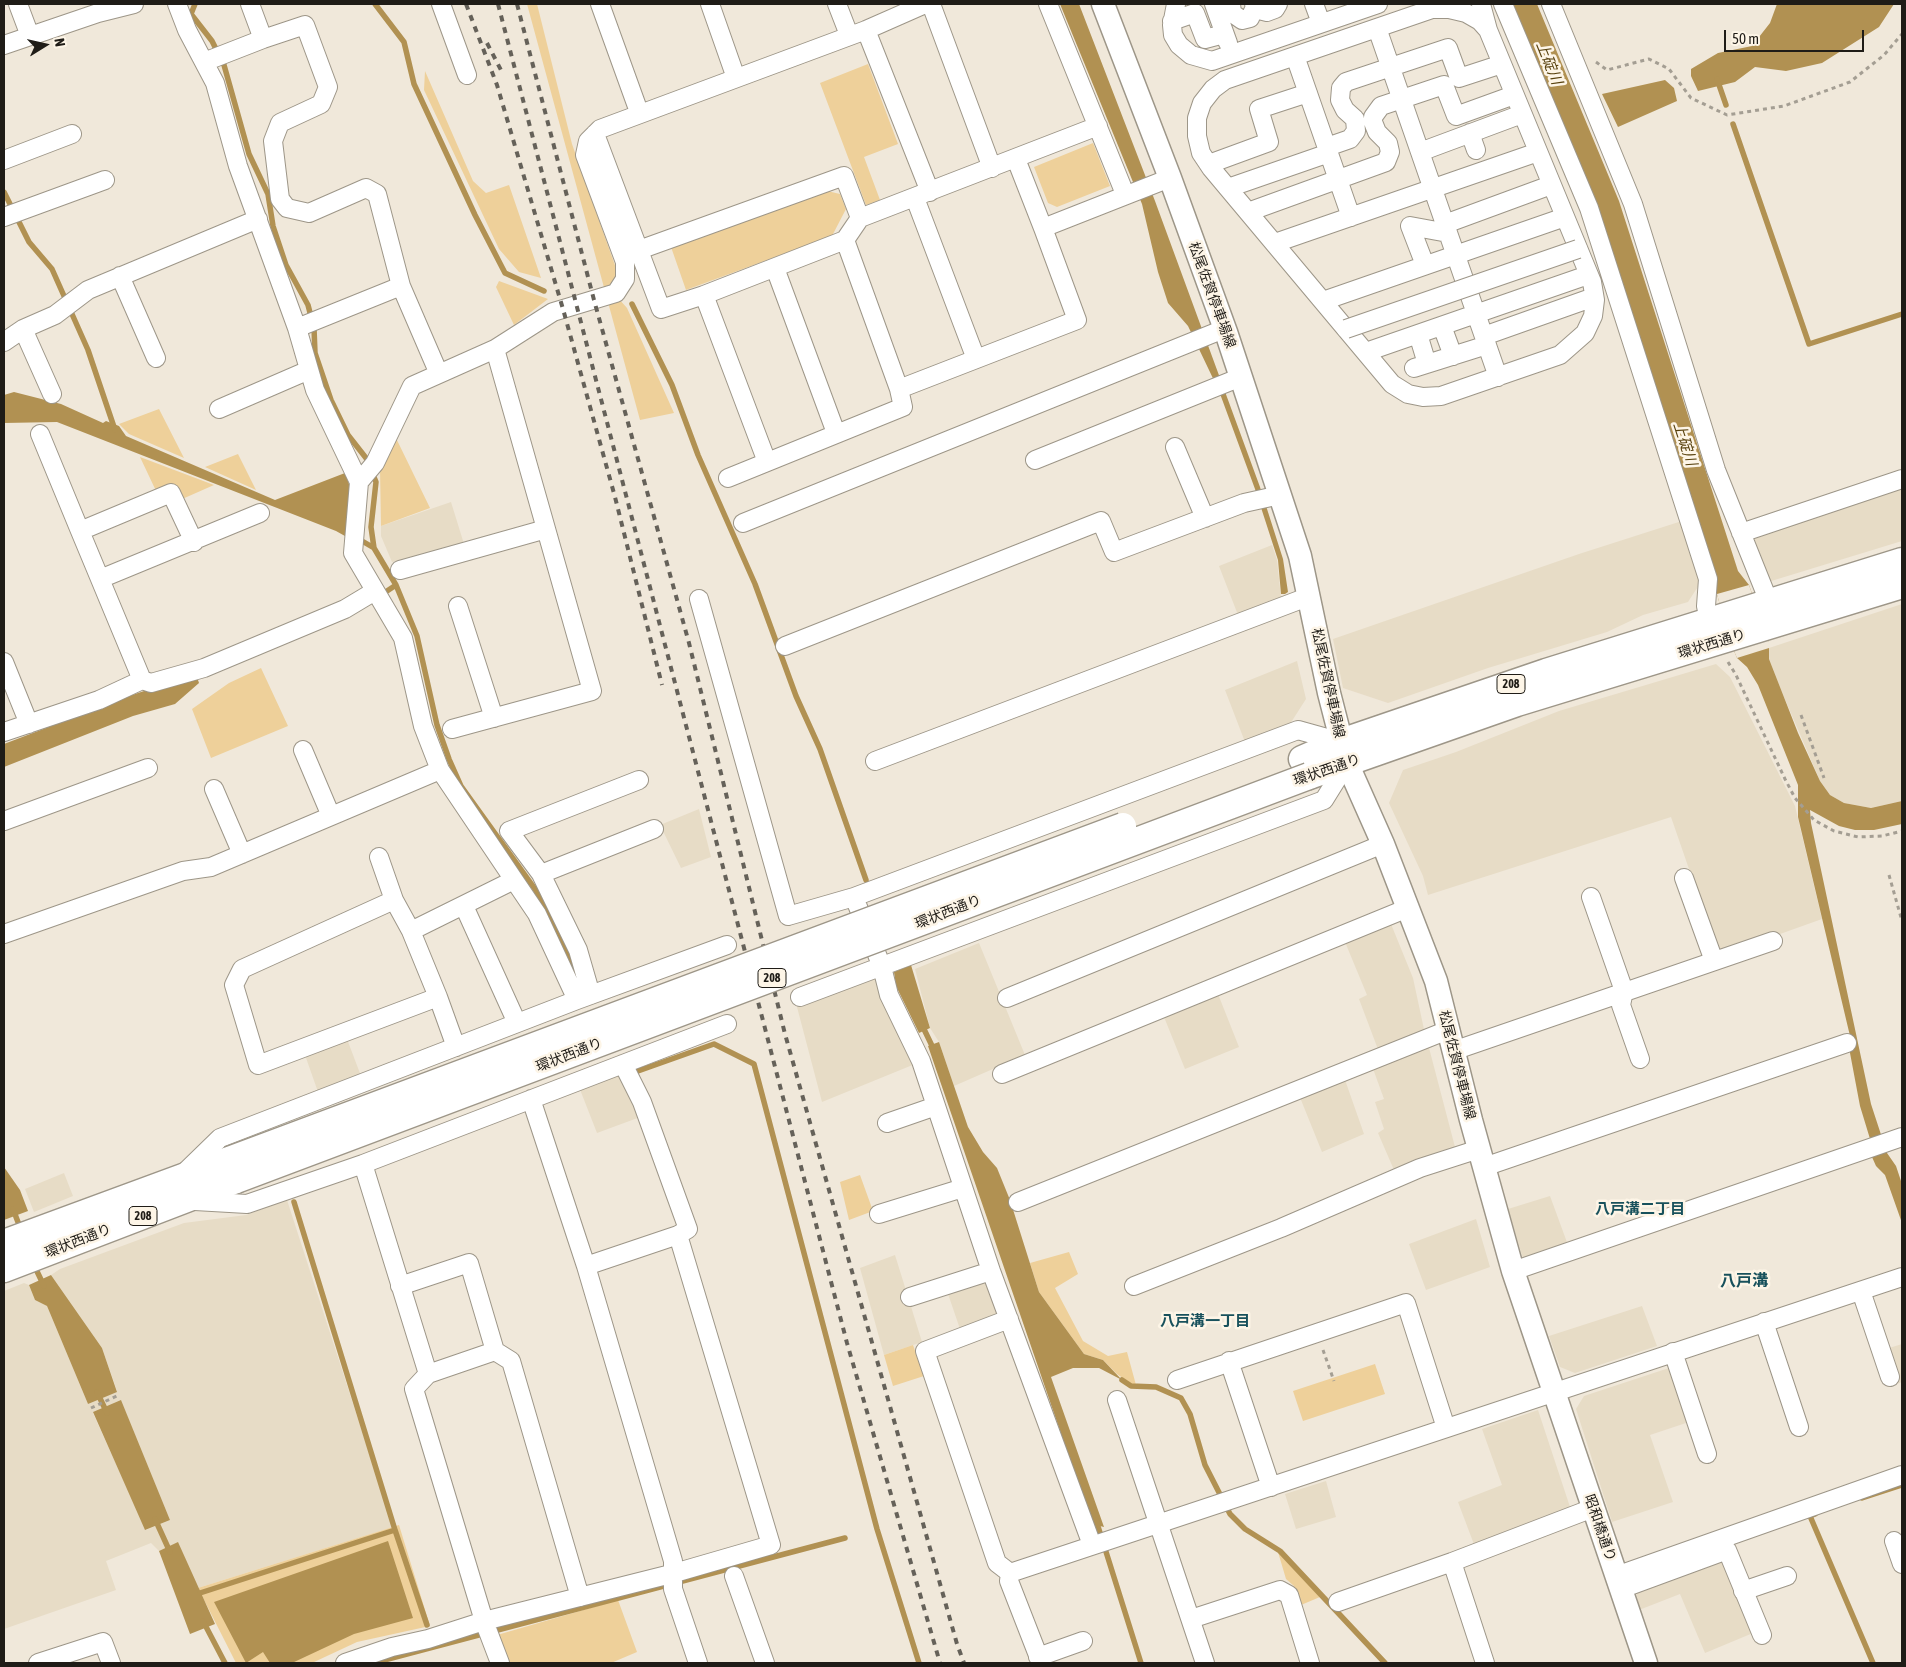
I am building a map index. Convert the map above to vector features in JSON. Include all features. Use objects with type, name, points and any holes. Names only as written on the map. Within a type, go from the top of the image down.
[{"type":"highway","name":"環状西通り","points":[[6,1255],[1344,753],[1517,703],[1721,633],[1763,612],[1902,561]]},
{"type":"highway","name":"環状西通り","points":[[1763,612],[1902,585]]},
{"type":"main road","name":"松尾佐賀停車場線","points":[[1103,4],[1161,181],[1216,333],[1226,383],[1267,498],[1300,556],[1329,693],[1344,753],[1383,844],[1436,981],[1481,1158],[1513,1271],[1555,1392]]},
{"type":"main road","name":"昭和橋通り","points":[[1555,1392],[1646,1663]]},
{"type":"street","points":[[18,4],[30,36]]},
{"type":"street","points":[[4,45],[98,13],[134,4]]},
{"type":"street","points":[[177,4],[187,30],[214,58],[215,83],[238,166],[266,208],[308,324],[309,370],[315,390],[367,473]]},
{"type":"street","points":[[250,4],[263,38]]},
{"type":"street","points":[[441,4],[467,75]]},
{"type":"street","points":[[600,4],[639,112]]},
{"type":"street","points":[[710,4],[736,78]]},
{"type":"street","points":[[837,4],[858,32],[922,195],[976,359]]},
{"type":"street","points":[[584,997],[537,914],[440,770],[423,726],[403,638],[353,553],[354,537],[367,473],[412,386],[495,349],[553,312],[616,293],[625,279],[625,262],[585,155],[588,141],[600,129],[639,112],[858,32],[925,4]]},
{"type":"street","points":[[931,4],[992,168]]},
{"type":"street","points":[[1048,4],[1098,126],[1129,193]]},
{"type":"street","points":[[1214,4],[1227,43]]},
{"type":"street","points":[[1278,4],[1275,9],[1267,12],[1255,5],[1250,18],[1234,11],[1227,43],[1212,61],[1191,55],[1179,45],[1173,35],[1174,12],[1195,13],[1205,39],[1227,43],[1321,24],[1378,4]]},
{"type":"street","points":[[1314,4],[1321,24]]},
{"type":"street","points":[[1481,4],[1488,30],[1588,274],[1594,297],[1593,316],[1585,333],[1574,345],[1560,355],[1441,396],[1423,398],[1408,394],[1392,384],[1228,188],[1201,153],[1197,136],[1197,118],[1202,103],[1213,89],[1225,80],[1440,6],[1466,13],[1480,21],[1488,30]]},
{"type":"street","points":[[1503,4],[1589,208],[1708,579],[1706,606],[1721,633]]},
{"type":"street","points":[[1551,4],[1632,204],[1716,470],[1741,533],[1763,612]]},
{"type":"street","points":[[214,58],[263,38],[305,25],[328,87],[322,104],[280,123],[273,141],[266,208]]},
{"type":"street","points":[[1378,28],[1498,376]]},
{"type":"street","points":[[1228,188],[1328,150],[1350,139],[1356,131],[1356,119],[1341,105],[1341,88],[1346,82],[1448,48],[1459,78],[1502,64]]},
{"type":"street","points":[[1296,56],[1351,217]]},
{"type":"street","points":[[1248,212],[1302,201],[1338,180],[1386,162],[1389,148],[1384,138],[1376,132],[1373,116],[1381,106],[1444,85],[1456,116],[1514,95]]},
{"type":"street","points":[[1209,164],[1269,142],[1259,109],[1308,93]]},
{"type":"street","points":[[1420,152],[1473,141],[1522,114]]},
{"type":"street","points":[[595,134],[661,310],[845,240],[860,218],[1098,126]]},
{"type":"street","points":[[4,160],[72,134]]},
{"type":"street","points":[[1275,243],[1538,152]]},
{"type":"street","points":[[899,389],[1076,320],[1016,159]]},
{"type":"street","points":[[639,250],[844,176],[860,218]]},
{"type":"street","points":[[12,214],[105,180]]},
{"type":"street","points":[[1043,228],[1161,181]]},
{"type":"street","points":[[1425,265],[1410,226],[1447,228],[1501,212],[1551,185]]},
{"type":"street","points":[[4,342],[23,329],[55,316],[88,290],[266,208],[287,208],[309,213],[366,188],[377,194],[401,286],[439,374]]},
{"type":"street","points":[[1323,301],[1565,217]]},
{"type":"street","points":[[728,478],[903,407],[899,389],[845,240]]},
{"type":"street","points":[[1346,329],[1578,249]]},
{"type":"street","points":[[775,268],[836,433]]},
{"type":"street","points":[[1366,352],[1588,274]]},
{"type":"street","points":[[120,276],[156,358]]},
{"type":"street","points":[[308,324],[401,286]]},
{"type":"street","points":[[704,295],[766,462]]},
{"type":"street","points":[[1418,334],[1421,366],[1453,356],[1485,341],[1536,325],[1594,297]]},
{"type":"street","points":[[1442,326],[1453,356]]},
{"type":"street","points":[[23,329],[52,394]]},
{"type":"street","points":[[744,523],[1216,333]]},
{"type":"street","points":[[452,729],[592,691],[495,349]]},
{"type":"street","points":[[220,409],[309,370]]},
{"type":"street","points":[[1035,460],[1226,383]]},
{"type":"street","points":[[40,434],[142,680]]},
{"type":"street","points":[[1175,446],[1205,518]]},
{"type":"street","points":[[1741,533],[1902,479]]},
{"type":"street","points":[[80,531],[171,493],[194,542]]},
{"type":"street","points":[[785,646],[1101,521],[1114,552],[1205,518],[1267,498]]},
{"type":"street","points":[[100,580],[260,513]]},
{"type":"street","points":[[400,570],[546,529]]},
{"type":"street","points":[[4,732],[100,700],[142,680],[151,683],[204,668],[378,596]]},
{"type":"street","points":[[876,761],[1310,596]]},
{"type":"street","points":[[699,600],[788,916],[854,897],[1298,730],[1344,753],[1324,800],[800,997]]},
{"type":"street","points":[[458,606],[494,718]]},
{"type":"street","points":[[4,662],[29,724]]},
{"type":"street","points":[[303,750],[331,816]]},
{"type":"street","points":[[4,821],[148,768]]},
{"type":"street","points":[[4,934],[183,872],[211,866],[440,770]]},
{"type":"street","points":[[584,997],[578,950],[541,874],[509,831],[639,780]]},
{"type":"street","points":[[214,788],[242,854]]},
{"type":"street","points":[[541,874],[654,829]]},
{"type":"street","points":[[1007,998],[1383,844]]},
{"type":"street","points":[[379,857],[394,900],[411,932],[456,1047]]},
{"type":"street","points":[[1684,878],[1714,961]]},
{"type":"street","points":[[411,932],[514,880]]},
{"type":"street","points":[[854,897],[882,967],[889,995],[921,1061],[991,1271],[1092,1545]]},
{"type":"street","points":[[1591,897],[1624,991],[1621,1005],[1640,1059]]},
{"type":"street","points":[[394,900],[242,969],[234,986],[258,1065],[438,997]]},
{"type":"street","points":[[464,906],[517,1023]]},
{"type":"street","points":[[1002,1074],[1408,908]]},
{"type":"street","points":[[1018,1202],[1451,1040],[1624,991],[1773,941]]},
{"type":"street","points":[[726,945],[584,997],[220,1138],[181,1190],[247,1204],[362,1164],[727,1024]]},
{"type":"street","points":[[1134,1286],[1281,1228],[1420,1168],[1481,1158],[1847,1043]]},
{"type":"street","points":[[586,1266],[688,1229],[642,1102],[623,1064]]},
{"type":"street","points":[[531,1098],[586,1266],[673,1561],[672,1581],[698,1663]]},
{"type":"street","points":[[887,1123],[936,1106]]},
{"type":"street","points":[[1513,1271],[1896,1138]]},
{"type":"street","points":[[362,1164],[428,1374]]},
{"type":"street","points":[[879,1214],[963,1188]]},
{"type":"street","points":[[345,1663],[395,1655],[428,1639],[484,1621],[580,1597],[672,1581],[771,1545],[678,1234]]},
{"type":"street","points":[[400,1286],[469,1263],[495,1351],[511,1361],[580,1597]]},
{"type":"street","points":[[910,1297],[991,1271]]},
{"type":"street","points":[[1010,1573],[1902,1277]]},
{"type":"street","points":[[1861,1291],[1890,1377]]},
{"type":"street","points":[[1177,1380],[1406,1303],[1446,1428]]},
{"type":"street","points":[[1009,1319],[925,1351],[997,1563],[1010,1573]]},
{"type":"street","points":[[1764,1322],[1799,1427]]},
{"type":"street","points":[[495,1351],[428,1374],[414,1390],[484,1621],[500,1663]]},
{"type":"street","points":[[1673,1352],[1707,1454]]},
{"type":"street","points":[[1229,1361],[1271,1487]]},
{"type":"street","points":[[1117,1400],[1160,1522],[1205,1663]]},
{"type":"street","points":[[1618,1583],[1902,1475]]},
{"type":"street","points":[[1338,1602],[1452,1562],[1593,1508]]},
{"type":"street","points":[[1618,1583],[1727,1550],[1762,1635]]},
{"type":"street","points":[[1452,1562],[1485,1663]]},
{"type":"street","points":[[1010,1573],[1009,1581],[1039,1660],[1083,1641]]},
{"type":"street","points":[[734,1576],[764,1663]]},
{"type":"street","points":[[1744,1591],[1786,1576]]},
{"type":"street","points":[[1191,1619],[1280,1590],[1289,1595],[1310,1663]]},
{"type":"street","points":[[38,1663],[104,1642],[111,1663]]},
{"type":"path","points":[[1593,55],[1596,63],[1607,70],[1649,59],[1669,69],[1691,98],[1727,115],[1784,106],[1850,82],[1884,55],[1902,34]]},
{"type":"path","points":[[1721,633],[1736,675],[1795,798],[1814,820],[1834,831],[1858,837],[1882,836],[1902,831]]},
{"type":"path","points":[[1801,714],[1824,778]]},
{"type":"path","points":[[1889,875],[1902,922]]},
{"type":"path","points":[[1318,1332],[1334,1380]]},
{"type":"path","points":[[91,1408],[119,1395]]},
{"type":"shaded area","points":[[527,4],[537,4],[572,144],[617,271],[610,289],[627,308],[674,413],[640,420]]},
{"type":"shaded area","points":[[868,64],[898,144],[864,157],[880,200],[866,205],[820,83]]},
{"type":"shaded area","points":[[425,71],[473,181],[486,193],[509,185],[541,278],[519,272],[499,249],[424,90]]},
{"type":"shaded area","points":[[1093,143],[1110,186],[1057,207],[1048,203],[1034,167]]},
{"type":"shaded area","points":[[823,190],[840,194],[846,209],[832,236],[686,290],[671,247]]},
{"type":"shaded area","points":[[499,281],[548,299],[514,325],[496,287]]},
{"type":"shaded area","points":[[159,409],[184,458],[129,434],[119,424]]},
{"type":"shaded area","points":[[395,436],[430,508],[381,526],[380,469]]},
{"type":"shaded area","points":[[238,454],[256,490],[205,467]]},
{"type":"shaded area","points":[[140,457],[214,485],[180,500],[157,493]]},
{"type":"shaded area","points":[[1902,484],[1902,541],[1768,582],[1749,538]]},
{"type":"shaded area","points":[[451,502],[464,544],[392,562],[381,536],[381,526]]},
{"type":"shaded area","points":[[1685,520],[1701,582],[1688,602],[1643,615],[1607,632],[1488,668],[1388,703],[1343,688],[1333,639],[1579,554]]},
{"type":"shaded area","points":[[1272,545],[1277,560],[1281,598],[1238,615],[1219,566]]},
{"type":"shaded area","points":[[1902,604],[1902,801],[1871,808],[1844,803],[1830,795],[1820,781],[1769,659],[1769,648]]},
{"type":"shaded area","points":[[1297,661],[1306,699],[1290,724],[1245,742],[1225,690]]},
{"type":"shaded area","points":[[1716,664],[1730,677],[1795,806],[1822,919],[1727,953],[1717,950],[1671,817],[1428,895],[1423,876],[1389,803],[1403,770],[1456,752],[1559,711]]},
{"type":"shaded area","points":[[261,668],[288,726],[211,758],[192,709],[229,683]]},
{"type":"shaded area","points":[[699,809],[711,857],[681,868],[660,825]]},
{"type":"shaded area","points":[[1391,924],[1413,978],[1425,1034],[1379,1052],[1359,999],[1367,995],[1345,942]]},
{"type":"shaded area","points":[[979,943],[1025,1055],[954,1086],[939,1042],[930,1028],[915,969]]},
{"type":"shaded area","points":[[878,978],[915,1064],[822,1102],[797,1007]]},
{"type":"shaded area","points":[[1218,994],[1239,1047],[1185,1069],[1164,1017]]},
{"type":"shaded area","points":[[347,1039],[361,1076],[318,1092],[305,1055]]},
{"type":"shaded area","points":[[1428,1044],[1455,1147],[1414,1160],[1394,1170],[1378,1133],[1384,1129],[1375,1102],[1384,1099],[1372,1066]]},
{"type":"shaded area","points":[[618,1073],[643,1116],[597,1133],[579,1087]]},
{"type":"shaded area","points":[[1344,1077],[1364,1134],[1322,1152],[1299,1095]]},
{"type":"shaded area","points":[[64,1173],[73,1196],[34,1212],[25,1189]]},
{"type":"shaded area","points":[[860,1175],[873,1211],[849,1220],[840,1182]]},
{"type":"shaded area","points":[[1550,1196],[1572,1256],[1527,1272],[1508,1209]]},
{"type":"shaded area","points":[[287,1200],[393,1527],[198,1588],[178,1543],[159,1551],[151,1543],[106,1561],[116,1590],[4,1629],[4,1291],[24,1283],[29,1285],[35,1300],[47,1306],[88,1404],[117,1391],[102,1348],[51,1275],[60,1269],[184,1223],[246,1215]],"holes":[[[121,1401],[170,1520],[146,1530],[93,1413]]]},
{"type":"shaded area","points":[[1476,1219],[1490,1267],[1426,1290],[1409,1244]]},
{"type":"shaded area","points":[[1069,1252],[1078,1274],[1055,1288],[1083,1341],[1108,1356],[1127,1352],[1136,1385],[1131,1384],[1117,1374],[1103,1360],[1084,1354],[1039,1292],[1030,1263]]},
{"type":"shaded area","points":[[895,1255],[922,1342],[884,1355],[860,1268]]},
{"type":"shaded area","points":[[985,1278],[999,1316],[960,1329],[947,1291]]},
{"type":"shaded area","points":[[1642,1306],[1657,1346],[1575,1373],[1560,1367],[1549,1336]]},
{"type":"shaded area","points":[[1902,1344],[1902,1382],[1897,1384],[1886,1349]]},
{"type":"shaded area","points":[[913,1345],[924,1376],[893,1386],[884,1355]]},
{"type":"shaded area","points":[[1375,1364],[1385,1394],[1303,1421],[1293,1391]]},
{"type":"shaded area","points":[[1672,1367],[1689,1422],[1650,1435],[1673,1502],[1612,1522],[1576,1409],[1584,1396]]},
{"type":"shaded area","points":[[1538,1410],[1571,1510],[1475,1547],[1458,1502],[1502,1485],[1482,1429]]},
{"type":"shaded area","points":[[1326,1481],[1336,1517],[1296,1529],[1285,1494]]},
{"type":"shaded area","points":[[399,1525],[430,1626],[357,1642],[312,1663],[236,1663],[198,1588]]},
{"type":"shaded area","points":[[1722,1545],[1753,1633],[1705,1653],[1680,1594],[1639,1610],[1636,1590]]},
{"type":"shaded area","points":[[1278,1552],[1320,1597],[1301,1605],[1294,1586],[1286,1579]]},
{"type":"shaded area","points":[[618,1600],[637,1652],[611,1663],[507,1663],[497,1635]]},
{"type":"water","points":[[1060,4],[1079,4],[1155,201],[1260,487],[1283,559],[1288,592],[1285,594],[1281,594],[1278,560],[1255,489],[1219,391],[1188,326],[1168,303],[1158,272],[1142,204]]},
{"type":"water","name":"上碇川","points":[[1511,4],[1537,4],[1619,201],[1738,571],[1749,585],[1769,642],[1769,659],[1798,733],[1820,781],[1830,795],[1844,803],[1871,808],[1902,801],[1902,824],[1874,830],[1855,830],[1839,826],[1810,810],[1811,823],[1871,1104],[1887,1153],[1896,1166],[1902,1184],[1902,1223],[1885,1175],[1876,1166],[1872,1157],[1874,1152],[1860,1106],[1850,1053],[1850,1036],[1798,817],[1798,785],[1758,685],[1747,667],[1737,658],[1729,639],[1717,594],[1716,577]]},
{"type":"water","points":[[1777,4],[1894,4],[1879,27],[1822,63],[1786,71],[1755,67],[1735,82],[1698,91],[1691,76],[1691,69],[1718,53],[1752,46],[1770,23]]},
{"type":"water","points":[[1665,80],[1674,88],[1677,101],[1618,127],[1602,94]]},
{"type":"water","points":[[14,392],[61,404],[103,423],[106,421],[119,426],[126,436],[275,500],[345,473],[349,484],[350,500],[361,545],[336,531],[57,422],[4,423],[4,395]]},
{"type":"water","points":[[196,674],[199,683],[175,704],[133,716],[4,767],[4,744],[135,694]]},
{"type":"water","points":[[911,965],[930,1028],[919,1033],[896,986],[894,972]]},
{"type":"water","points":[[939,1042],[968,1127],[983,1152],[997,1168],[1010,1200],[1039,1292],[1084,1354],[1103,1360],[1122,1380],[1099,1368],[1073,1368],[1051,1377],[1104,1527],[1092,1524],[928,1046]]},
{"type":"water","points":[[4,1167],[20,1190],[28,1211],[4,1220]]},
{"type":"water","points":[[51,1275],[102,1348],[117,1392],[88,1404],[47,1306],[35,1300],[29,1285]]},
{"type":"water","points":[[121,1400],[170,1520],[145,1530],[93,1412]]},
{"type":"water","points":[[388,1541],[413,1618],[354,1634],[292,1663],[270,1663],[263,1652],[246,1663],[214,1602]]},
{"type":"water","points":[[178,1542],[215,1624],[190,1634],[159,1551]]},
{"type":"pier","points":[[1749,585],[1769,642],[1769,648],[1737,658],[1729,639],[1717,594]]},
{"type":"waterway","points":[[195,4],[191,14],[212,41],[224,65],[249,154],[268,194],[273,226],[286,265],[308,305],[314,328],[315,353],[331,400],[348,435],[366,458],[376,482],[371,527],[374,548],[396,585],[417,636],[437,725],[449,759],[461,786],[535,889],[550,916],[577,978]]},
{"type":"waterway","points":[[375,4],[404,42],[414,84],[475,215],[505,273],[544,291]]},
{"type":"waterway","points":[[1717,79],[1726,105]]},
{"type":"waterway","points":[[1733,124],[1809,344],[1902,314]]},
{"type":"waterway","points":[[4,192],[29,242],[52,269],[88,350],[115,430]]},
{"type":"waterway","points":[[632,304],[672,385],[698,455],[755,584],[796,696],[820,749],[866,880]]},
{"type":"waterway","points":[[357,538],[374,548]]},
{"type":"waterway","points":[[381,595],[396,585]]},
{"type":"waterway","points":[[922,1025],[934,1050]]},
{"type":"waterway","points":[[638,1071],[714,1044],[754,1064],[877,1529],[919,1663]]},
{"type":"waterway","points":[[294,1202],[395,1530]]},
{"type":"waterway","points":[[13,1209],[21,1230]]},
{"type":"waterway","points":[[34,1265],[44,1286]]},
{"type":"waterway","points":[[1122,1380],[1131,1386],[1156,1387],[1181,1398],[1190,1414],[1205,1465],[1230,1514],[1245,1529],[1280,1551],[1385,1663]]},
{"type":"waterway","points":[[97,1392],[107,1413]]},
{"type":"waterway","points":[[1862,1498],[1902,1485]]},
{"type":"waterway","points":[[1815,1514],[1810,1516],[1873,1663]]},
{"type":"waterway","points":[[155,1519],[170,1552]]},
{"type":"waterway","points":[[1096,1520],[1141,1663]]},
{"type":"waterway","points":[[200,1593],[395,1530],[427,1625]]},
{"type":"waterway","points":[[373,1663],[845,1538]]},
{"type":"waterway","points":[[203,1621],[225,1663]]},
{"type":"railway","points":[[466,4],[497,85],[563,309],[615,497],[662,685]]},
{"type":"railway","points":[[498,4],[847,1343],[940,1663]]},
{"type":"railway","points":[[517,4],[594,300],[689,643],[785,1034],[957,1644],[964,1663]]},
{"type":"railway","points":[[487,43],[503,74]]},
{"type":"district","name":"八戸溝二丁目","points":[[1640,1209]]},
{"type":"district","name":"八戸溝","points":[[1744,1281]]},
{"type":"district","name":"八戸溝一丁目","points":[[1205,1321]]}]
